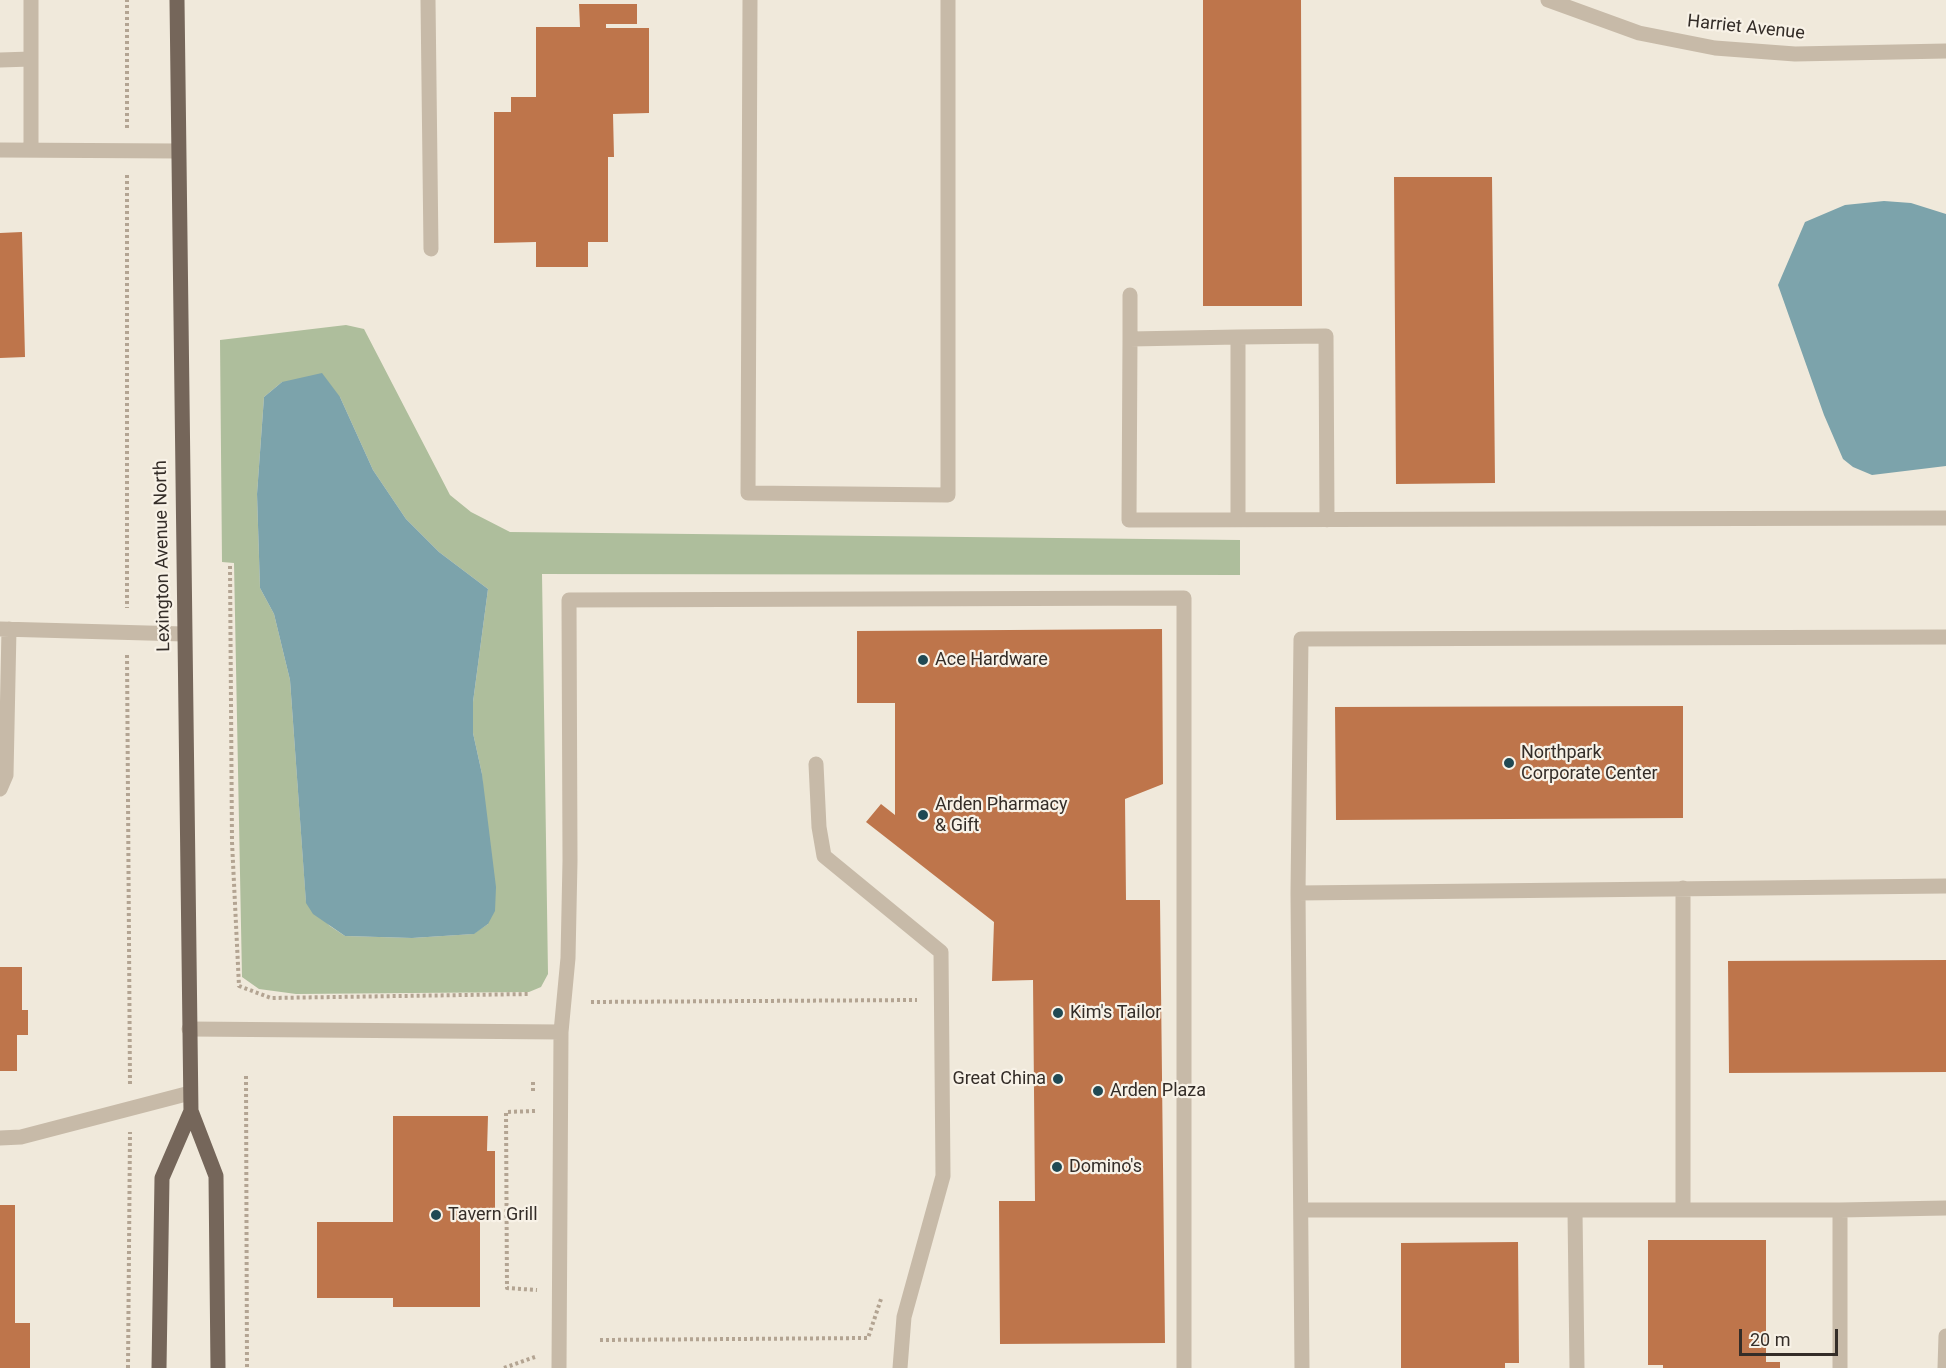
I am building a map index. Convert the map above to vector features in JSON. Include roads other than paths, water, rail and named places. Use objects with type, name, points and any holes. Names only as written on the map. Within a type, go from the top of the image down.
[{"type":"main road","name":"Lexington Avenue North","points":[[177,0],[190,1093],[191,1111],[216,1176],[218,1368]]},
{"type":"main road","name":"Lexington Avenue North","points":[[159,1368],[162,1178],[191,1111]]},
{"type":"street","points":[[31,0],[31,150]]},
{"type":"street","points":[[428,0],[431,249]]},
{"type":"street","points":[[750,0],[748,493],[948,495],[948,0]]},
{"type":"street","name":"Harriet Avenue","points":[[1548,0],[1639,33],[1715,48],[1796,54],[1946,51]]},
{"type":"street","points":[[0,60],[31,60]]},
{"type":"street","points":[[0,150],[177,151]]},
{"type":"street","points":[[1130,295],[1129,520],[1946,518]]},
{"type":"street","points":[[1130,339],[1326,336],[1327,520]]},
{"type":"street","points":[[1238,337],[1238,519]]},
{"type":"street","points":[[560,1368],[561,1032],[568,958],[569,600],[1184,598],[1184,1368]]},
{"type":"street","points":[[0,789],[6,775],[4,629],[184,634]]},
{"type":"street","points":[[1302,1368],[1298,893],[1301,639],[1946,637]]},
{"type":"street","points":[[816,764],[819,827],[824,856],[941,952],[943,1176],[904,1317],[900,1368]]},
{"type":"street","points":[[1298,893],[1946,886]]},
{"type":"street","points":[[1683,888],[1683,1210]]},
{"type":"street","points":[[189,1029],[561,1032]]},
{"type":"street","points":[[0,1138],[21,1137],[190,1093]]},
{"type":"street","points":[[1301,1210],[1575,1211],[1946,1208]]},
{"type":"street","points":[[1840,1210],[1840,1368]]},
{"type":"street","points":[[1575,1211],[1577,1368]]},
{"type":"street","points":[[1945,1368],[1946,1336]]},
{"type":"water","points":[[1884,201],[1911,203],[1946,214],[1946,466],[1872,475],[1853,467],[1843,459],[1824,415],[1778,285],[1805,222],[1845,205]]},
{"type":"water","points":[[322,373],[340,397],[373,470],[406,519],[439,552],[488,589],[473,702],[473,733],[482,774],[496,887],[495,911],[488,924],[474,934],[412,938],[345,936],[313,914],[306,903],[290,680],[274,614],[260,588],[257,494],[264,397],[282,382]]},
{"type":"place","name":"Ace Hardware","points":[[923,660]]},
{"type":"place","name":"Northpark Corporate Center","points":[[1509,763]]},
{"type":"place","name":"Arden Pharmacy & Gift","points":[[923,815]]},
{"type":"place","name":"Kim's Tailor","points":[[1058,1013]]},
{"type":"place","name":"Great China","points":[[1058,1079]]},
{"type":"place","name":"Arden Plaza","points":[[1098,1091]]},
{"type":"place","name":"Domino's","points":[[1057,1167]]},
{"type":"place","name":"Tavern Grill","points":[[436,1215]]}]
